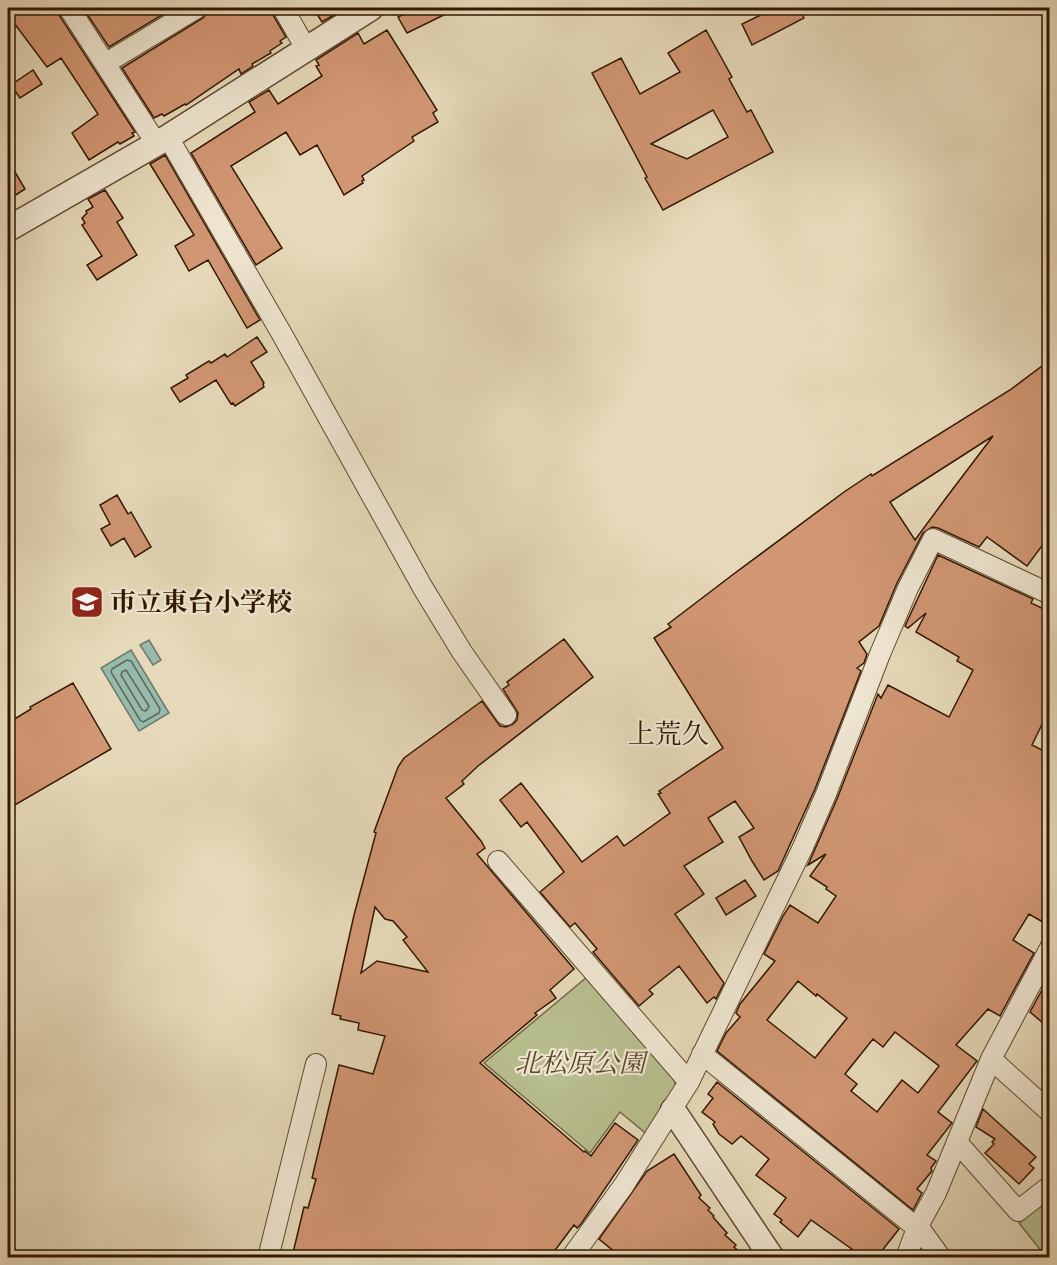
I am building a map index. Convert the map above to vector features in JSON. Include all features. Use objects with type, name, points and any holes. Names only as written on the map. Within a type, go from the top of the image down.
[{"type":"street","points":[[69,8],[162,140],[288,346],[423,588],[462,652],[506,715]]},
{"type":"street","points":[[106,63],[197,8]]},
{"type":"street","points":[[283,8],[305,47]]},
{"type":"street","points":[[8,229],[162,140],[305,47],[371,8]]},
{"type":"street","points":[[571,1257],[624,1185],[673,1110],[688,1082],[803,847],[880,654],[908,588],[933,539],[1050,594]]},
{"type":"street","points":[[498,861],[688,1082]]},
{"type":"street","points":[[906,1257],[918,1227],[936,1193],[991,1059],[1050,948]]},
{"type":"street","points":[[702,1054],[918,1227],[942,1257]]},
{"type":"street","points":[[991,1059],[1050,1112]]},
{"type":"street","points":[[267,1257],[316,1064]]},
{"type":"street","points":[[673,1110],[772,1257]]},
{"type":"street","points":[[957,1142],[1018,1211],[1050,1186]]},
{"type":"green space","name":"北松原公園","points":[[587,977],[675,1077],[675,1091],[649,1136],[620,1112],[590,1153],[484,1063]]},
{"type":"green space","points":[[1049,1199],[1049,1257],[1046,1257],[1019,1223]]},
{"type":"water","points":[[149,640],[161,660],[153,665],[140,645]]},
{"type":"water","points":[[131,650],[169,713],[139,731],[101,668]]},
{"type":"building","points":[[8,8],[57,8],[59,15],[135,132],[132,133],[134,136],[120,144],[118,142],[89,160],[72,133],[98,114],[61,58],[47,67],[8,15]]},
{"type":"building","points":[[83,8],[165,8],[167,12],[109,47]]},
{"type":"building","points":[[211,8],[269,8],[286,37],[280,41],[282,43],[270,51],[271,53],[252,64],[253,66],[241,74],[239,69],[186,105],[164,116],[162,114],[154,118],[122,68],[203,18]]},
{"type":"building","points":[[313,8],[343,8],[344,9],[322,22]]},
{"type":"building","points":[[415,8],[458,8],[407,33],[398,17]]},
{"type":"building","points":[[775,8],[799,8],[804,18],[752,45],[742,24]]},
{"type":"building","points":[[387,30],[437,110],[433,113],[438,122],[412,137],[414,141],[362,176],[363,183],[344,195],[317,145],[300,155],[286,132],[231,166],[282,248],[256,265],[191,153],[255,112],[249,102],[269,90],[278,104],[322,76],[316,66],[319,65],[316,60],[358,33],[364,44]]},
{"type":"building","points":[[706,30],[732,77],[729,79],[747,112],[751,110],[773,152],[663,210],[592,73],[621,58],[640,94],[680,72],[668,53]],"holes":[[[713,110],[728,137],[687,159],[651,144]]]},
{"type":"building","points":[[33,70],[42,84],[20,98],[11,85]]},
{"type":"building","points":[[165,155],[260,320],[247,328],[208,260],[189,271],[175,246],[194,235],[150,164]]},
{"type":"building","points":[[8,160],[25,189],[8,200]]},
{"type":"building","points":[[105,190],[123,218],[117,222],[137,255],[97,280],[87,265],[102,256],[82,225],[85,223],[82,218],[87,213],[86,211],[93,207],[88,199]]},
{"type":"building","points":[[257,337],[267,352],[251,362],[264,383],[264,387],[235,406],[231,404],[216,380],[180,402],[171,388],[188,378],[186,375],[209,361],[211,363],[225,354],[227,357]]},
{"type":"building","points":[[1050,360],[1050,535],[1027,566],[987,537],[979,547],[938,528],[932,527],[923,533],[897,583],[879,626],[859,642],[867,654],[864,663],[857,668],[861,671],[815,789],[778,871],[764,880],[752,861],[739,837],[754,828],[735,801],[708,818],[723,842],[684,866],[704,894],[675,914],[724,983],[716,999],[714,997],[707,1003],[679,966],[649,990],[653,994],[639,1006],[593,952],[597,949],[575,923],[570,927],[540,892],[564,872],[527,822],[521,827],[500,800],[521,783],[582,862],[617,836],[624,846],[670,813],[658,794],[661,793],[659,791],[723,748],[654,638],[671,627],[668,624],[844,492],[1010,390]],"holes":[[[993,436],[915,540],[890,502]]]},
{"type":"building","points":[[117,495],[128,514],[131,512],[151,547],[135,557],[124,538],[111,546],[101,529],[110,524],[100,505]]},
{"type":"building","points":[[938,555],[1033,599],[1031,603],[1050,612],[1050,701],[1045,710],[1048,712],[1032,745],[1050,754],[1050,922],[1043,919],[1041,921],[1029,914],[1013,940],[1034,953],[1000,1016],[988,1009],[956,1045],[977,1061],[938,1112],[952,1123],[927,1155],[936,1161],[931,1168],[932,1171],[917,1189],[922,1193],[913,1210],[717,1051],[726,1033],[740,1017],[736,1013],[740,1004],[775,961],[764,954],[790,905],[818,923],[836,896],[810,876],[826,854],[808,865],[837,799],[878,694],[881,698],[888,685],[949,717],[973,670],[957,661],[959,657],[916,632],[926,613],[908,628],[905,626]],"holes":[[[798,981],[847,1018],[815,1058],[767,1020]],[[895,1032],[939,1066],[918,1093],[902,1080],[877,1112],[851,1091],[857,1084],[845,1074],[873,1039],[883,1047]]]},
{"type":"building","points":[[564,639],[593,677],[478,766],[462,781],[464,784],[446,798],[485,848],[477,854],[574,969],[550,990],[556,998],[535,1013],[537,1015],[480,1063],[591,1156],[615,1123],[638,1140],[581,1224],[577,1228],[574,1225],[550,1257],[456,1257],[453,1255],[451,1257],[292,1257],[304,1207],[308,1208],[316,1179],[312,1178],[339,1065],[373,1074],[385,1036],[358,1030],[359,1023],[340,1019],[341,1016],[332,1014],[354,915],[376,833],[374,832],[398,767],[404,758],[482,701],[500,726],[506,727],[513,724],[517,720],[518,713],[503,689],[509,685],[507,682]],"holes":[[[375,907],[385,919],[393,921],[407,937],[403,940],[428,972],[377,961],[361,973]]]},
{"type":"building","points":[[73,683],[111,749],[8,809],[8,723],[31,709],[30,707]]},
{"type":"building","points":[[745,880],[756,896],[726,915],[716,898]]},
{"type":"building","points":[[1050,975],[1050,1029],[1030,1012]]},
{"type":"building","points":[[717,1082],[899,1229],[877,1257],[863,1257],[811,1220],[798,1237],[780,1222],[782,1220],[774,1214],[786,1198],[756,1175],[769,1159],[741,1136],[732,1144],[719,1134],[713,1124],[715,1122],[702,1112],[713,1098],[708,1094]]},
{"type":"building","points":[[983,1109],[1036,1157],[1029,1164],[1034,1168],[1019,1184],[985,1153],[994,1144],[992,1142],[995,1139],[976,1127]]},
{"type":"building","points":[[674,1154],[701,1195],[699,1198],[710,1208],[708,1210],[727,1233],[725,1235],[736,1245],[734,1247],[745,1257],[621,1257],[599,1239],[647,1171]]},
{"type":"place","name":"市立東台小学校","points":[[87,602]]},
{"type":"district","name":"上荒久","points":[[668,734]]}]
